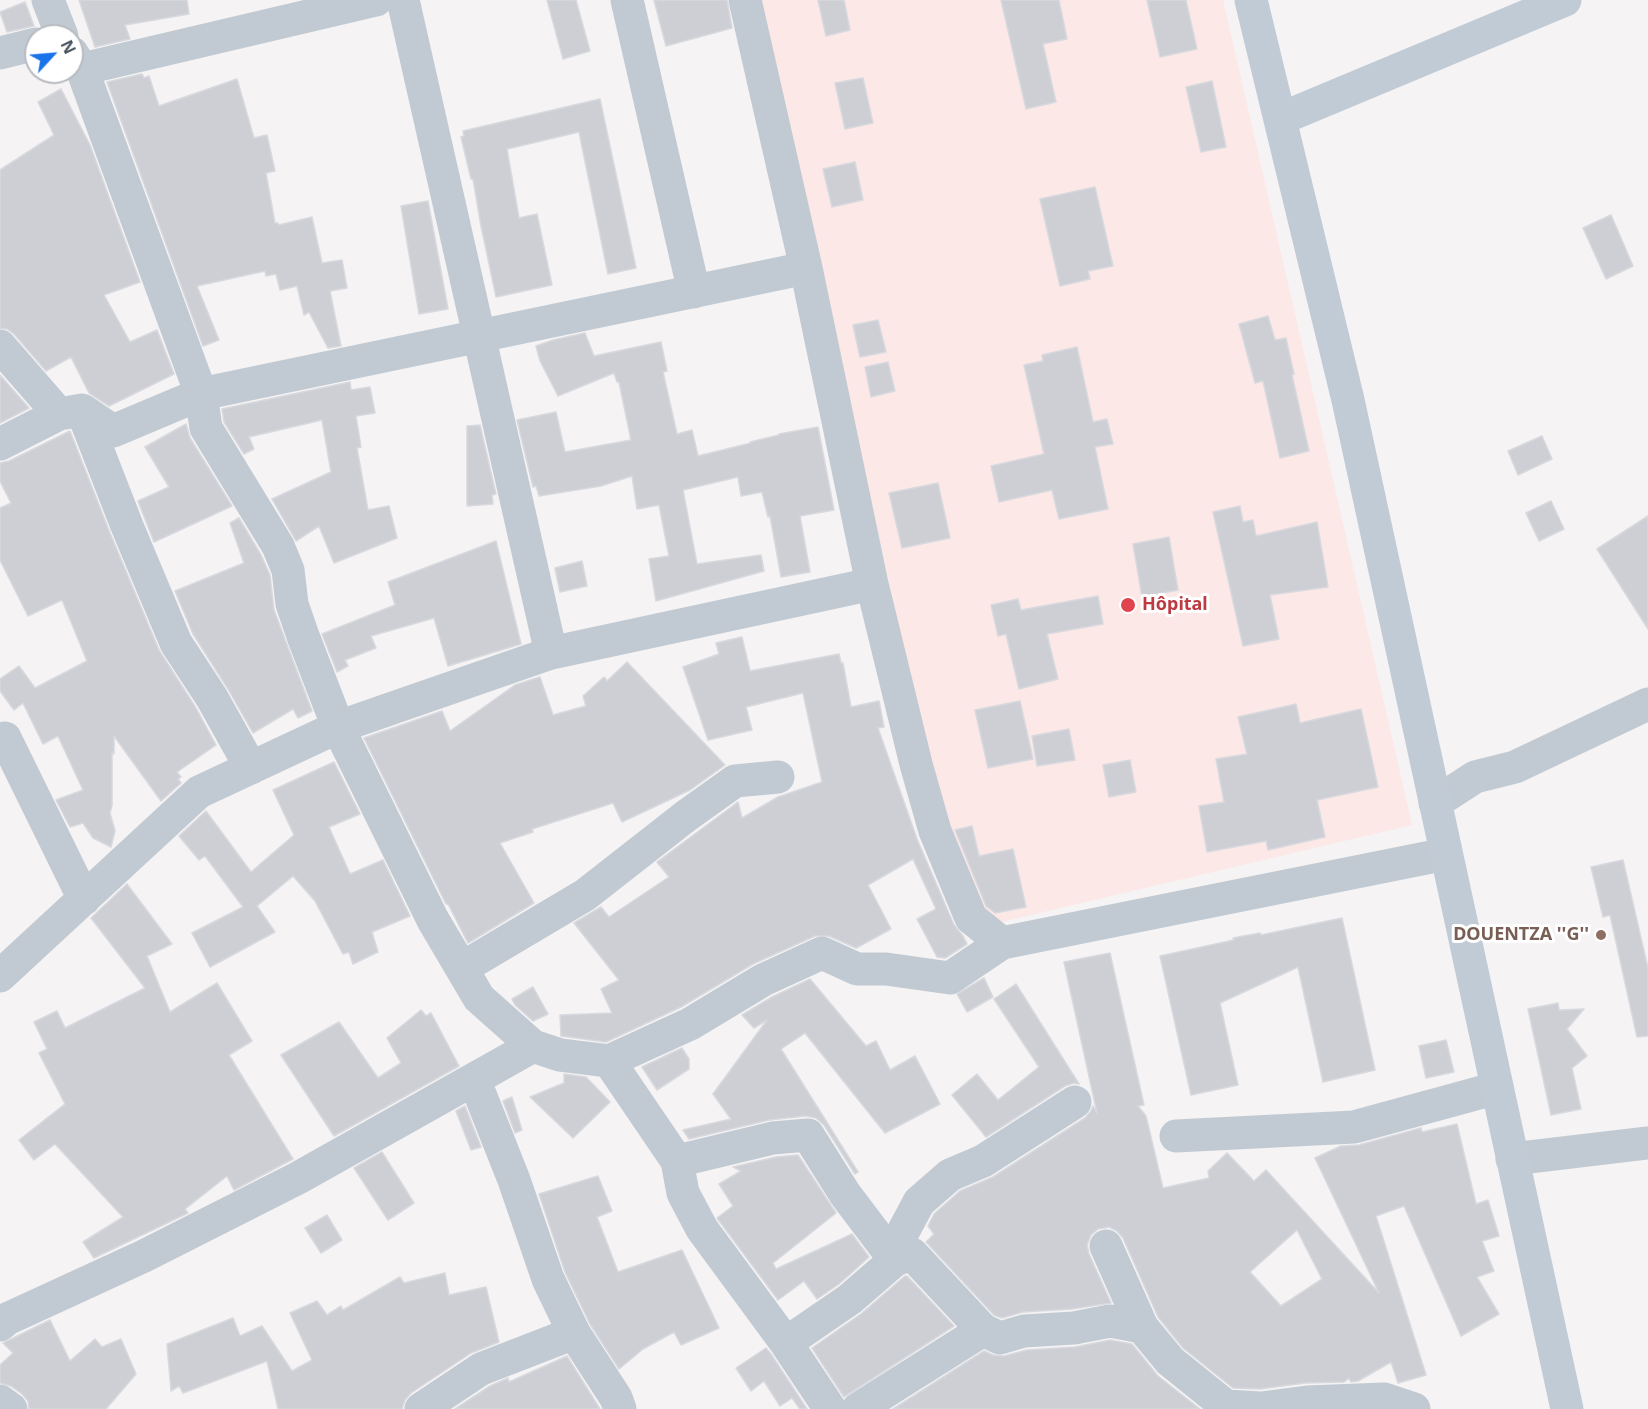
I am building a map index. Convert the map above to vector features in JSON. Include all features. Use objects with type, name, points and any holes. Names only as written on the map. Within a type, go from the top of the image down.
[{"type":"main road","points":[[1251,0],[1348,400],[1567,1409]]},
{"type":"main road","points":[[1280,119],[1565,0]]},
{"type":"street","points":[[48,0],[58,24]]},
{"type":"street","points":[[84,60],[376,0]]},
{"type":"street","points":[[404,0],[551,653]]},
{"type":"street","points":[[627,0],[694,292]]},
{"type":"street","points":[[745,0],[806,268],[872,584],[916,764],[935,831],[970,918],[1002,943]]},
{"type":"street","points":[[0,53],[24,47]]},
{"type":"street","points":[[84,80],[201,394],[206,428],[278,546],[288,570],[292,604],[338,727],[433,920],[479,998],[533,1046],[560,1055],[609,1061],[690,1024],[763,980],[822,953],[857,969],[886,969],[950,978],[1002,943],[1446,854]]},
{"type":"street","points":[[0,346],[71,412],[113,431],[201,394],[806,268]]},
{"type":"street","points":[[0,444],[71,412]]},
{"type":"street","points":[[71,412],[127,526],[176,643],[212,698],[251,768]]},
{"type":"street","points":[[0,976],[199,792],[338,727],[551,653],[872,584]]},
{"type":"street","points":[[1435,803],[1475,777],[1515,767],[1648,704]]},
{"type":"street","points":[[2,735],[84,899]]},
{"type":"street","points":[[462,968],[585,895],[735,781],[778,777]]},
{"type":"street","points":[[0,1325],[7,1318],[144,1256],[298,1178],[533,1046]]},
{"type":"street","points":[[609,1061],[677,1161],[683,1193],[702,1229],[786,1343],[830,1409]]},
{"type":"street","points":[[474,1079],[514,1180],[548,1280],[574,1333],[616,1398],[620,1409]]},
{"type":"street","points":[[1176,1136],[1354,1127],[1497,1088]]},
{"type":"street","points":[[895,1260],[903,1232],[918,1202],[950,1176],[983,1161],[1075,1102]]},
{"type":"street","points":[[677,1161],[773,1138],[808,1134],[845,1194],[895,1260]]},
{"type":"street","points":[[1512,1159],[1648,1143]]},
{"type":"street","points":[[1106,1246],[1142,1327],[1170,1361],[1226,1406],[1261,1408],[1307,1402],[1384,1399],[1414,1409]]},
{"type":"street","points":[[786,1343],[850,1299],[895,1260],[912,1254],[983,1330],[1000,1338],[1024,1331],[1074,1328],[1110,1321],[1142,1327]]},
{"type":"street","points":[[858,1409],[983,1330]]},
{"type":"street","points":[[421,1409],[481,1369],[574,1333]]},
{"type":"street","points":[[0,1401],[11,1409]]},
{"type":"shaded area","name":"Hôpital","points":[[761,0],[1223,0],[1412,825],[984,926],[943,828]]},
{"type":"building","points":[[79,0],[187,0],[189,14],[125,25],[130,39],[95,47]]},
{"type":"building","points":[[547,0],[576,0],[590,51],[563,59]]},
{"type":"building","points":[[654,0],[727,0],[732,28],[666,46]]},
{"type":"building","points":[[818,0],[844,0],[850,30],[826,36]]},
{"type":"building","points":[[1001,0],[1059,0],[1067,39],[1043,44],[1056,102],[1026,109]]},
{"type":"building","points":[[1147,0],[1186,0],[1197,49],[1160,57]]},
{"type":"building","points":[[25,2],[33,24],[24,24],[24,28],[7,32],[0,12]]},
{"type":"building","points":[[142,74],[144,78],[149,76],[159,106],[237,79],[254,138],[267,135],[275,171],[266,173],[275,223],[279,225],[312,217],[322,263],[342,260],[347,288],[330,291],[341,346],[328,348],[309,312],[304,315],[297,286],[280,290],[276,274],[266,276],[265,271],[197,286],[219,340],[203,346],[107,82]]},
{"type":"building","points":[[863,78],[873,123],[845,129],[835,83]]},
{"type":"building","points":[[1212,81],[1226,147],[1201,152],[1186,87]]},
{"type":"building","points":[[61,89],[90,145],[140,282],[104,295],[130,342],[157,330],[174,374],[109,406],[89,393],[71,357],[46,371],[14,334],[7,329],[0,328],[0,170],[54,135],[38,102]]},
{"type":"building","points":[[600,99],[636,268],[608,274],[579,132],[507,149],[519,218],[537,214],[552,285],[496,297],[473,179],[471,179],[461,137],[464,136],[463,131]]},
{"type":"building","points":[[855,162],[863,200],[832,207],[823,169]]},
{"type":"building","points":[[1095,187],[1113,266],[1088,271],[1090,279],[1060,286],[1040,199]]},
{"type":"building","points":[[428,201],[448,309],[419,314],[401,206]]},
{"type":"building","points":[[1611,215],[1633,266],[1606,279],[1583,228]]},
{"type":"building","points":[[1268,316],[1275,340],[1286,338],[1309,451],[1280,458],[1263,381],[1255,383],[1239,324]]},
{"type":"building","points":[[878,320],[886,352],[860,357],[853,325]]},
{"type":"building","points":[[585,333],[594,356],[661,342],[667,371],[663,372],[677,434],[692,430],[698,456],[779,434],[818,427],[834,510],[800,516],[810,572],[781,577],[770,516],[768,517],[762,492],[741,496],[738,477],[683,490],[697,564],[761,555],[764,571],[656,601],[649,559],[669,556],[659,505],[637,509],[632,476],[601,486],[539,496],[536,486],[533,487],[517,420],[556,412],[565,452],[631,440],[619,382],[614,373],[558,396],[540,361],[536,346]]},
{"type":"building","points":[[1077,347],[1093,422],[1107,419],[1113,444],[1095,447],[1108,509],[1059,519],[1052,490],[999,502],[991,466],[1044,454],[1024,365],[1043,361],[1042,355]]},
{"type":"building","points":[[888,362],[895,391],[871,397],[865,367]]},
{"type":"building","points":[[0,375],[29,408],[0,423]]},
{"type":"building","points":[[350,382],[351,390],[370,387],[375,413],[356,416],[361,447],[357,448],[368,510],[389,506],[397,538],[334,563],[319,526],[296,541],[272,499],[331,472],[322,420],[249,437],[254,449],[244,454],[224,422],[222,409]]},
{"type":"building","points":[[186,424],[190,438],[232,506],[154,542],[138,501],[169,487],[145,447]]},
{"type":"building","points":[[480,425],[496,494],[492,495],[493,504],[467,506],[467,426]]},
{"type":"building","points":[[70,431],[159,650],[196,708],[216,745],[177,772],[181,777],[178,779],[181,783],[161,801],[114,736],[110,813],[115,831],[111,847],[93,838],[83,823],[70,827],[56,800],[83,790],[58,736],[43,744],[23,703],[14,710],[0,691],[0,679],[19,666],[35,688],[87,661],[62,600],[28,616],[0,560],[0,508],[11,503],[0,481],[0,463],[9,461]]},
{"type":"building","points":[[1542,436],[1552,459],[1518,475],[1508,451]]},
{"type":"building","points":[[938,483],[950,538],[902,548],[889,493]]},
{"type":"building","points":[[1551,501],[1564,529],[1539,541],[1526,513]]},
{"type":"building","points":[[1240,506],[1243,522],[1253,520],[1256,536],[1317,522],[1328,587],[1270,595],[1279,639],[1243,646],[1213,512]]},
{"type":"building","points":[[1648,516],[1648,629],[1597,549]]},
{"type":"building","points":[[239,518],[270,575],[274,610],[312,711],[298,718],[293,709],[253,733],[193,634],[175,591],[244,563],[230,523]]},
{"type":"building","points":[[1169,537],[1178,590],[1142,597],[1133,544]]},
{"type":"building","points":[[496,541],[521,644],[448,666],[434,618],[371,636],[376,648],[345,660],[348,666],[337,672],[322,634],[395,605],[388,582]]},
{"type":"building","points":[[582,561],[587,586],[560,592],[555,568]]},
{"type":"building","points":[[1098,596],[1103,624],[1047,634],[1058,679],[1019,689],[1006,634],[998,636],[991,605],[1018,599],[1021,610]]},
{"type":"building","points":[[742,637],[750,671],[839,654],[841,663],[843,663],[851,707],[879,701],[884,727],[878,728],[917,839],[954,925],[967,944],[945,958],[937,957],[917,919],[936,909],[913,859],[868,885],[891,929],[856,948],[829,936],[815,936],[753,964],[681,1007],[606,1042],[561,1036],[560,1015],[612,1013],[601,989],[619,980],[574,923],[601,907],[609,917],[669,877],[657,862],[738,802],[742,818],[778,797],[822,782],[803,693],[746,707],[752,730],[708,740],[683,667],[719,654],[716,643]]},
{"type":"building","points":[[627,662],[725,765],[690,790],[622,822],[613,803],[532,829],[533,832],[500,843],[534,903],[468,943],[446,904],[364,738],[442,711],[450,731],[515,685],[540,677],[553,715],[586,706],[583,696],[604,677],[607,681]]},
{"type":"building","points":[[1020,701],[1033,759],[988,768],[975,710]]},
{"type":"building","points":[[1296,704],[1300,723],[1361,709],[1378,787],[1317,800],[1325,837],[1268,850],[1266,841],[1207,852],[1199,806],[1224,802],[1216,759],[1247,754],[1238,717]]},
{"type":"building","points":[[1069,729],[1075,760],[1037,766],[1032,736]]},
{"type":"building","points":[[1130,760],[1136,792],[1109,797],[1103,765]]},
{"type":"building","points":[[334,762],[360,814],[329,827],[350,874],[383,860],[410,916],[372,932],[378,952],[353,964],[349,952],[343,954],[315,901],[293,876],[257,906],[275,932],[210,967],[192,933],[243,907],[205,856],[199,860],[179,836],[206,811],[251,872],[294,835],[273,790]]},
{"type":"building","points":[[972,826],[979,856],[1013,849],[1026,907],[995,913],[986,906],[955,830]]},
{"type":"building","points":[[1623,860],[1648,968],[1648,1036],[1637,1037],[1610,915],[1603,917],[1591,867]]},
{"type":"building","points":[[127,884],[172,944],[147,956],[170,1012],[217,983],[252,1041],[229,1055],[293,1159],[234,1190],[227,1176],[185,1209],[188,1213],[94,1258],[83,1242],[123,1217],[55,1144],[34,1160],[19,1140],[65,1104],[39,1053],[47,1049],[34,1022],[57,1011],[65,1028],[145,988],[91,918]]},
{"type":"building","points":[[1342,918],[1375,1070],[1323,1082],[1298,967],[1220,1003],[1238,1085],[1191,1095],[1160,956],[1234,940],[1233,938],[1260,933],[1261,935]]},
{"type":"building","points":[[1110,953],[1144,1105],[1138,1106],[1146,1116],[1163,1188],[1209,1178],[1208,1171],[1227,1153],[1254,1181],[1266,1170],[1379,1293],[1315,1158],[1341,1146],[1359,1145],[1421,1128],[1422,1132],[1457,1124],[1476,1204],[1488,1200],[1499,1236],[1482,1241],[1494,1271],[1477,1277],[1499,1314],[1461,1336],[1404,1206],[1376,1216],[1426,1375],[1398,1383],[1391,1362],[1358,1381],[1351,1382],[1349,1378],[1344,1382],[1305,1383],[1260,1389],[1233,1388],[1183,1348],[1158,1317],[1123,1238],[1109,1227],[1098,1229],[1091,1235],[1087,1245],[1111,1303],[1072,1309],[1023,1312],[1002,1318],[994,1315],[926,1242],[934,1234],[928,1226],[934,1214],[960,1191],[993,1177],[1085,1118],[1093,1106],[1097,1113],[1064,962]],"holes":[[[1297,1230],[1322,1279],[1281,1306],[1250,1272]]]},
{"type":"building","points":[[984,978],[993,997],[967,1012],[957,994]]},
{"type":"building","points":[[810,979],[866,1046],[876,1041],[890,1070],[915,1056],[940,1104],[885,1133],[805,1033],[781,1049],[858,1172],[855,1174],[824,1125],[816,1118],[806,1116],[769,1120],[689,1139],[683,1130],[731,1119],[713,1094],[767,1020],[754,1028],[742,1015],[772,997]]},
{"type":"building","points":[[1016,984],[1079,1084],[1065,1086],[986,1137],[952,1095],[977,1074],[998,1100],[1039,1067],[994,999]]},
{"type":"building","points":[[533,987],[548,1014],[533,1021],[515,1005],[512,999]]},
{"type":"building","points":[[1558,1003],[1559,1010],[1584,1009],[1567,1029],[1587,1056],[1572,1068],[1581,1109],[1551,1115],[1528,1009]]},
{"type":"building","points":[[421,1010],[426,1016],[431,1013],[459,1066],[334,1136],[281,1055],[339,1022],[378,1078],[401,1063],[387,1038]]},
{"type":"building","points":[[1446,1040],[1454,1072],[1426,1078],[1419,1046]]},
{"type":"building","points":[[682,1048],[689,1059],[689,1069],[657,1090],[642,1067]]},
{"type":"building","points":[[564,1074],[586,1077],[610,1102],[573,1138],[530,1097],[564,1083]]},
{"type":"building","points":[[512,1097],[522,1130],[515,1133],[503,1101]]},
{"type":"building","points":[[465,1106],[481,1147],[471,1150],[456,1111]]},
{"type":"building","points":[[382,1152],[414,1203],[388,1220],[354,1168]]},
{"type":"building","points":[[798,1155],[836,1213],[773,1263],[776,1269],[852,1234],[869,1257],[839,1284],[817,1299],[804,1281],[778,1300],[717,1218],[733,1206],[719,1184],[741,1171],[733,1167],[776,1157]]},
{"type":"building","points":[[598,1176],[612,1211],[597,1217],[618,1272],[682,1250],[719,1328],[681,1345],[674,1332],[643,1349],[619,1369],[590,1324],[565,1272],[539,1194]]},
{"type":"building","points":[[327,1215],[342,1240],[321,1253],[305,1228]]},
{"type":"building","points":[[445,1273],[449,1295],[486,1287],[499,1342],[471,1353],[411,1393],[402,1409],[278,1409],[267,1361],[183,1393],[179,1386],[171,1391],[167,1344],[233,1318],[240,1336],[262,1326],[292,1371],[312,1360],[290,1313],[317,1301],[327,1315],[341,1306],[343,1310],[400,1277],[404,1283]]},
{"type":"building","points":[[905,1276],[954,1326],[844,1397],[812,1348],[861,1314]]},
{"type":"building","points":[[50,1320],[70,1361],[95,1339],[102,1347],[121,1339],[136,1374],[106,1409],[29,1409],[28,1401],[22,1394],[11,1386],[0,1383],[0,1365],[13,1353],[3,1343]]},
{"type":"building","points":[[1110,1340],[1132,1344],[1158,1376],[1200,1409],[893,1409],[984,1351],[1004,1356],[1027,1350],[1075,1347]]},
{"type":"building","points":[[766,1348],[807,1409],[800,1409],[792,1398],[780,1406],[764,1381],[751,1391],[736,1368]]},
{"type":"building","points":[[567,1356],[600,1409],[455,1409],[490,1386],[508,1378],[509,1382]]},
{"type":"place","name":"Hôpital","points":[[1128,605]]},
{"type":"place","name":"DOUENTZA ''G''","points":[[1601,935]]}]
